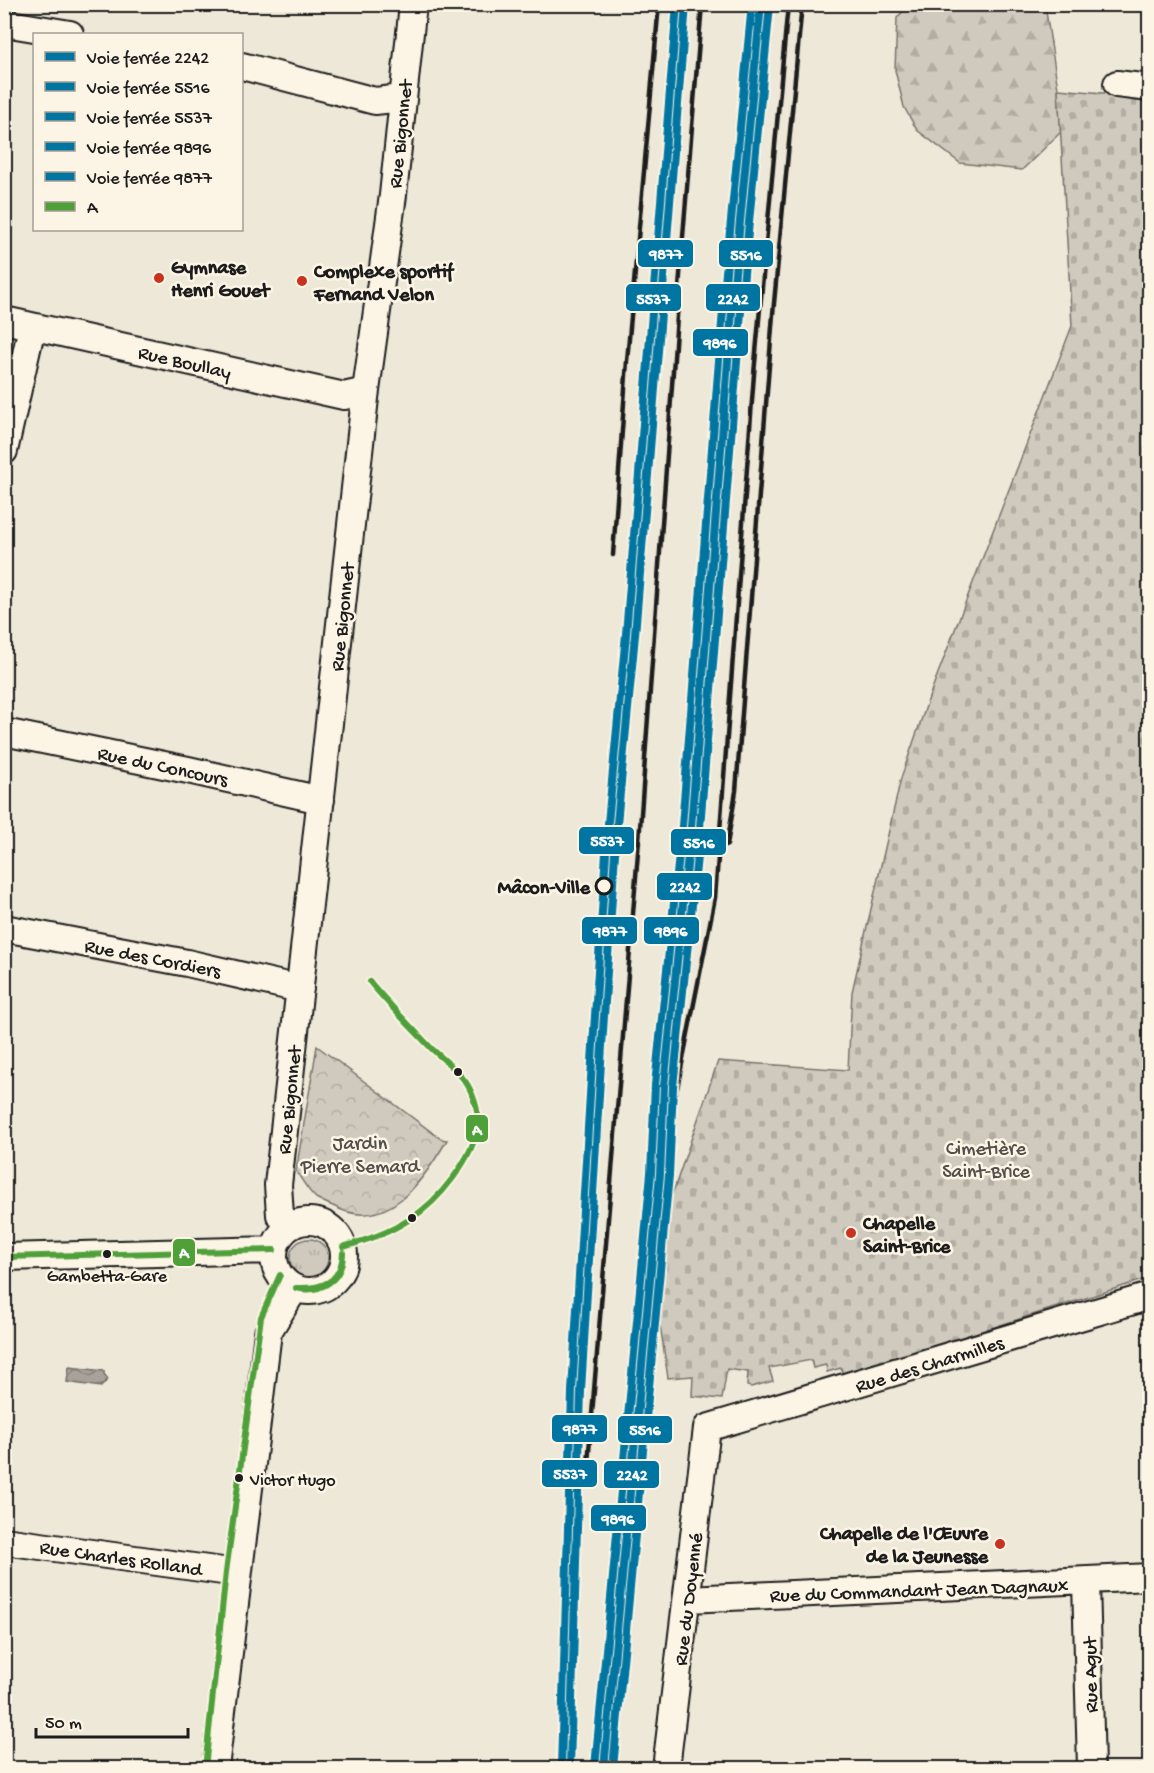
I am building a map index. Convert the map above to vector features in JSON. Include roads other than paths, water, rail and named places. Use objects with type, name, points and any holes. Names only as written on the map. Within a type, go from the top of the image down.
[{"type":"street","name":"Rue Bigonnet","points":[[291,1226],[280,1215],[278,1185],[366,391],[393,195],[413,4]]},
{"type":"street","points":[[4,23],[63,33]]},
{"type":"street","points":[[243,66],[375,101],[403,98]]},
{"type":"street","points":[[1117,84],[1149,88]]},
{"type":"street","points":[[375,101],[384,117],[392,145],[393,195]]},
{"type":"street","name":"Rue Boullay","points":[[4,320],[344,396],[366,391]]},
{"type":"street","points":[[4,452],[32,327]]},
{"type":"street","name":"Rue du Concours","points":[[4,732],[321,800]]},
{"type":"street","name":"Rue des Cordiers","points":[[4,928],[187,963],[300,989]]},
{"type":"street","points":[[309,1221],[326,1226],[339,1239],[343,1254],[340,1272],[332,1282],[320,1289],[308,1291],[295,1288],[280,1275],[274,1259],[274,1250],[277,1241],[291,1226],[309,1221]]},
{"type":"street","points":[[4,1257],[274,1250]]},
{"type":"street","points":[[215,1768],[268,1332],[295,1288]]},
{"type":"street","name":"Rue des Charmilles","points":[[707,1428],[1149,1296]]},
{"type":"street","name":"Rue du Doyenné","points":[[666,1768],[707,1428]]},
{"type":"street","name":"Rue Charles Rolland","points":[[4,1540],[237,1573]]},
{"type":"street","name":"Rue du Commandant Jean Dagnaux","points":[[688,1599],[1086,1582],[1149,1577]]},
{"type":"street","name":"Rue Agut","points":[[1086,1582],[1091,1768]]},
{"type":"water","points":[[69,1367],[104,1371],[108,1379],[101,1387],[67,1382]]},
{"type":"railway","points":[[613,555],[627,361],[659,4]]},
{"type":"railway","points":[[587,1476],[640,828],[702,4]]},
{"type":"railway","points":[[660,1174],[715,898],[754,374],[788,4]]},
{"type":"railway","points":[[727,845],[736,791],[773,314],[802,4]]},
{"type":"rail line","name":"5537","points":[[561,1768],[572,1391],[593,1045],[608,823],[626,634],[677,4]]},
{"type":"rail line","name":"9896","points":[[595,1767],[651,1173],[655,1085],[682,826],[726,272],[752,4]]},
{"type":"rail line","name":"2242","points":[[604,1768],[660,1174],[664,1086],[691,827],[735,273],[761,4]]},
{"type":"rail line","name":"9877","points":[[570,1768],[581,1391],[602,1046],[617,824],[635,635],[686,5]]},
{"type":"rail line","name":"5516","points":[[613,1768],[669,1175],[673,1087],[700,828],[744,274],[770,5]]},
{"type":"place","name":"Gymnase Henri Gouet","points":[[159,278]]},
{"type":"place","name":"Complexe sportif Fernand Velon","points":[[302,281]]},
{"type":"place","name":"Mâcon-Ville","points":[[604,886]]},
{"type":"place","name":"Chapelle Saint-Brice","points":[[851,1233]]},
{"type":"place","name":"Gambetta-Gare","points":[[107,1254]]},
{"type":"place","name":"Victor Hugo","points":[[239,1478]]},
{"type":"place","name":"Chapelle de l'Œuvre de la Jeunesse","points":[[1000,1544]]},
{"type":"park label","name":"Jardin Pierre Semard","points":[[360,1154]]},
{"type":"park label","name":"Cimetière Saint-Brice","points":[[986,1158]]}]
